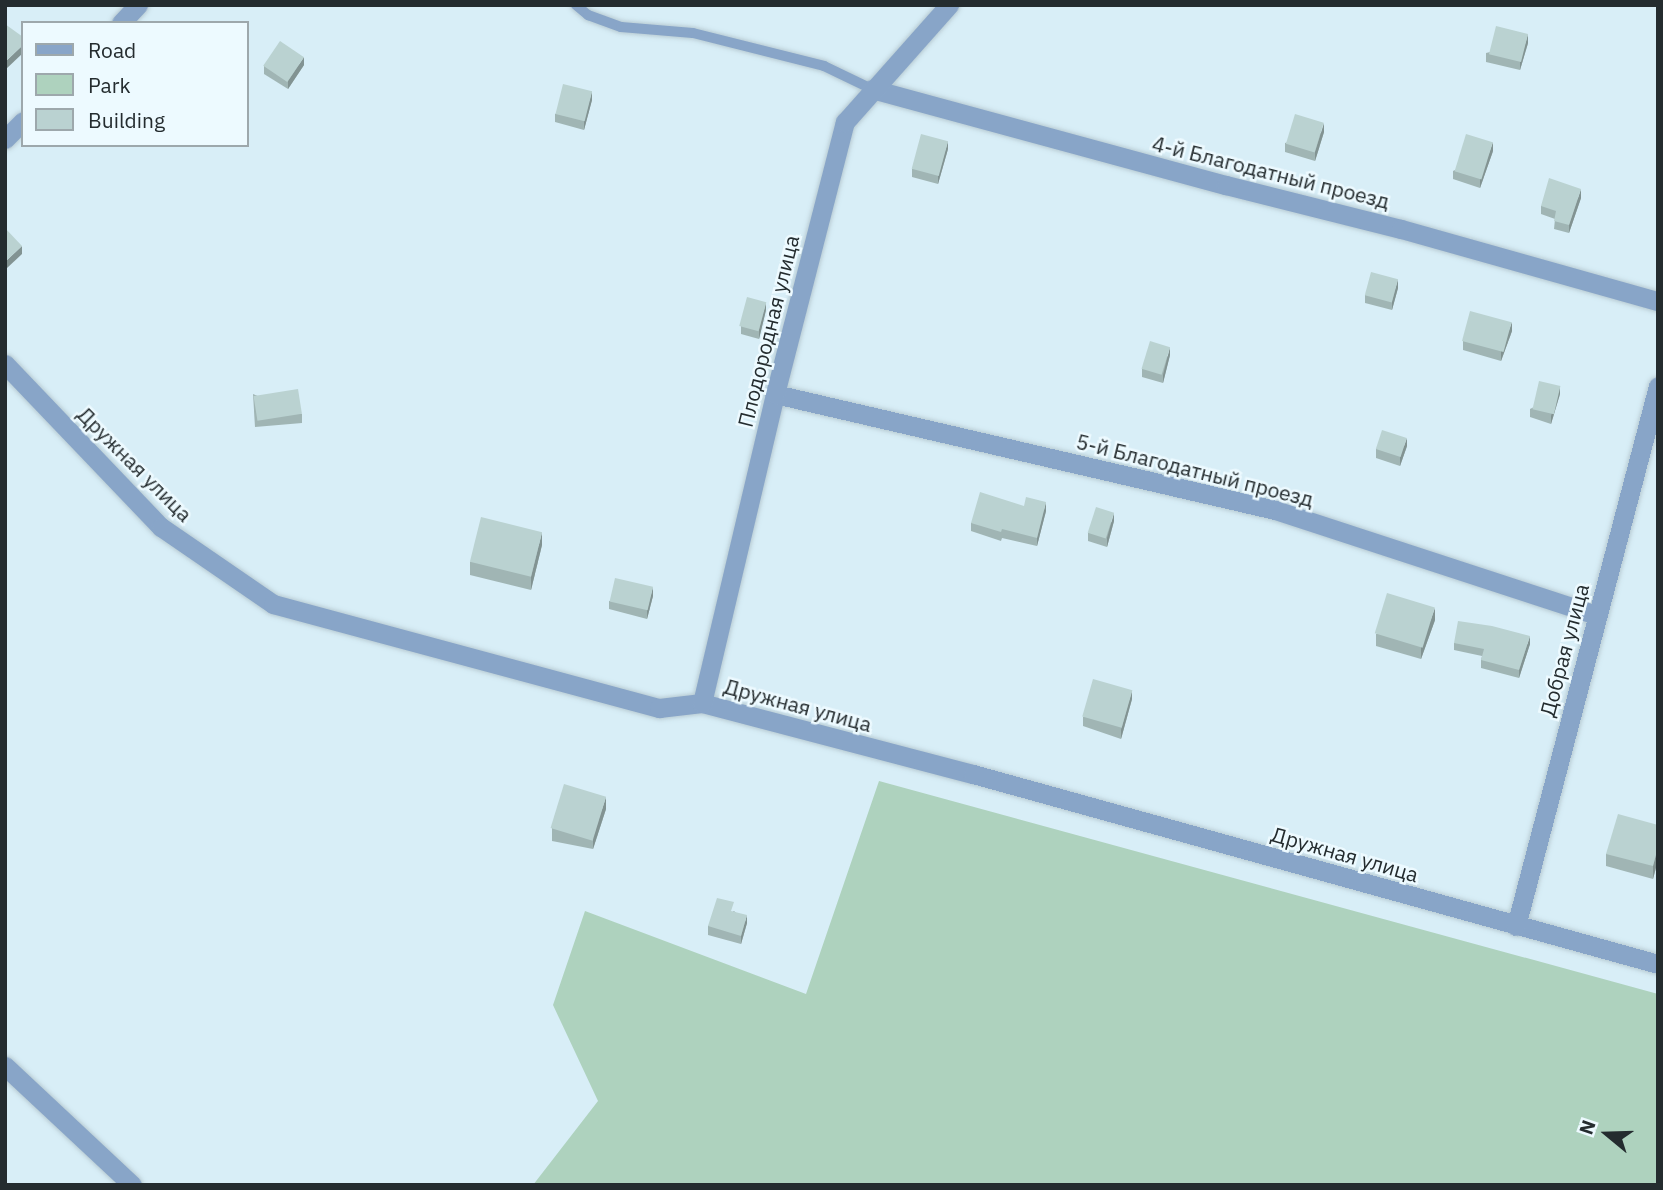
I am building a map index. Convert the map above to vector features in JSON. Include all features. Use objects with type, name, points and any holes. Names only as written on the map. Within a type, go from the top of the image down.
[{"type":"street","points":[[123,21],[138,5]]},
{"type":"street","name":"Плодородная улица","points":[[702,703],[775,394],[845,122],[949,5]]},
{"type":"street","name":"4-й Благодатный проезд","points":[[872,89],[1226,185],[1401,229],[1658,301]]},
{"type":"street","points":[[5,139],[21,123]]},
{"type":"street","name":"Дружная улица","points":[[5,364],[161,527],[273,604],[659,708],[702,703],[974,774],[1658,964]]},
{"type":"street","name":"Добрая улица","points":[[1516,926],[1658,386]]},
{"type":"street","name":"5-й Благодатный проезд","points":[[775,394],[1275,510],[1597,615]]},
{"type":"street","points":[[5,1066],[132,1185]]},
{"type":"lane","points":[[576,5],[588,15],[621,27],[693,33],[824,66],[872,89]]},
{"type":"green space","points":[[879,781],[1658,994],[1658,1185],[533,1185],[598,1101],[553,1005],[585,911],[806,994]]},
{"type":"building","points":[[5,24],[21,36],[21,47],[5,62]]},
{"type":"building","points":[[1496,26],[1528,34],[1521,62],[1489,54]]},
{"type":"building","points":[[280,41],[304,57],[287,82],[263,66]]},
{"type":"building","points":[[563,84],[592,91],[585,121],[556,114]]},
{"type":"building","points":[[1295,114],[1324,123],[1315,152],[1286,144]]},
{"type":"building","points":[[921,134],[948,141],[939,176],[912,169]]},
{"type":"building","points":[[1466,134],[1493,142],[1481,179],[1455,171]]},
{"type":"building","points":[[1549,178],[1581,189],[1569,225],[1554,221],[1556,211],[1541,206]]},
{"type":"building","points":[[5,228],[22,246],[6,261],[5,260]]},
{"type":"building","points":[[1371,272],[1398,279],[1392,302],[1365,295]]},
{"type":"building","points":[[747,297],[766,302],[759,331],[739,326]]},
{"type":"building","points":[[1470,311],[1512,322],[1504,352],[1462,341]]},
{"type":"building","points":[[1150,341],[1170,347],[1162,375],[1142,369]]},
{"type":"building","points":[[1539,381],[1560,386],[1554,414],[1532,409]]},
{"type":"building","points":[[298,389],[302,414],[257,421],[254,396]]},
{"type":"building","points":[[1382,430],[1407,438],[1401,457],[1376,449]]},
{"type":"building","points":[[980,492],[1024,506],[1026,497],[1046,502],[1037,538],[1002,529],[1001,532],[971,523]]},
{"type":"building","points":[[1096,507],[1114,513],[1106,539],[1088,533]]},
{"type":"building","points":[[481,517],[542,532],[531,577],[470,562]]},
{"type":"building","points":[[615,578],[653,587],[648,610],[610,601]]},
{"type":"building","points":[[1387,593],[1435,608],[1423,648],[1375,633]]},
{"type":"building","points":[[1458,621],[1530,636],[1519,670],[1481,660],[1484,649],[1454,643]]},
{"type":"building","points":[[1093,679],[1132,690],[1122,728],[1082,716]]},
{"type":"building","points":[[564,784],[606,797],[593,841],[551,828]]},
{"type":"building","points":[[1618,814],[1658,825],[1658,847],[1653,866],[1606,854]]},
{"type":"building","points":[[717,898],[734,902],[731,911],[747,915],[741,936],[708,926]]}]
